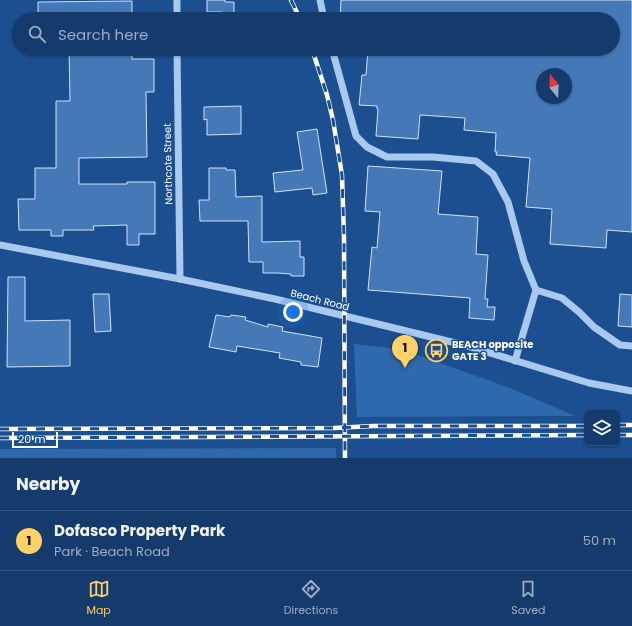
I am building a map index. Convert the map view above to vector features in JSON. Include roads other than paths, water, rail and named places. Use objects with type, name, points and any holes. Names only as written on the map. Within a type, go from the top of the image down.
[{"type":"street","points":[[176,0],[177,12]]},
{"type":"street","points":[[320,0],[323,12]]},
{"type":"street","name":"Northcote Street","points":[[177,56],[180,279]]},
{"type":"street","points":[[334,56],[356,136],[368,147],[387,156],[433,157],[476,161],[493,174],[508,202],[524,261],[536,290],[515,361]]},
{"type":"street","name":"Beach Road","points":[[0,245],[180,279],[275,299],[464,345],[589,383],[632,391]]},
{"type":"street","points":[[536,290],[562,298],[594,327],[620,345],[632,346]]},
{"type":"railway","points":[[291,0],[297,12]]},
{"type":"railway","points":[[314,56],[327,95],[333,120],[342,175],[344,238],[345,458]]},
{"type":"railway","points":[[620,425],[632,425]]},
{"type":"railway","points":[[0,429],[584,426]]},
{"type":"railway","points":[[0,438],[584,435]]},
{"type":"railway","points":[[620,435],[632,435]]},
{"type":"place","name":"BEACH opposite GATE 3","points":[[436,350]]},
{"type":"place","name":"Dofasco Property Park","points":[[405,368]]}]
